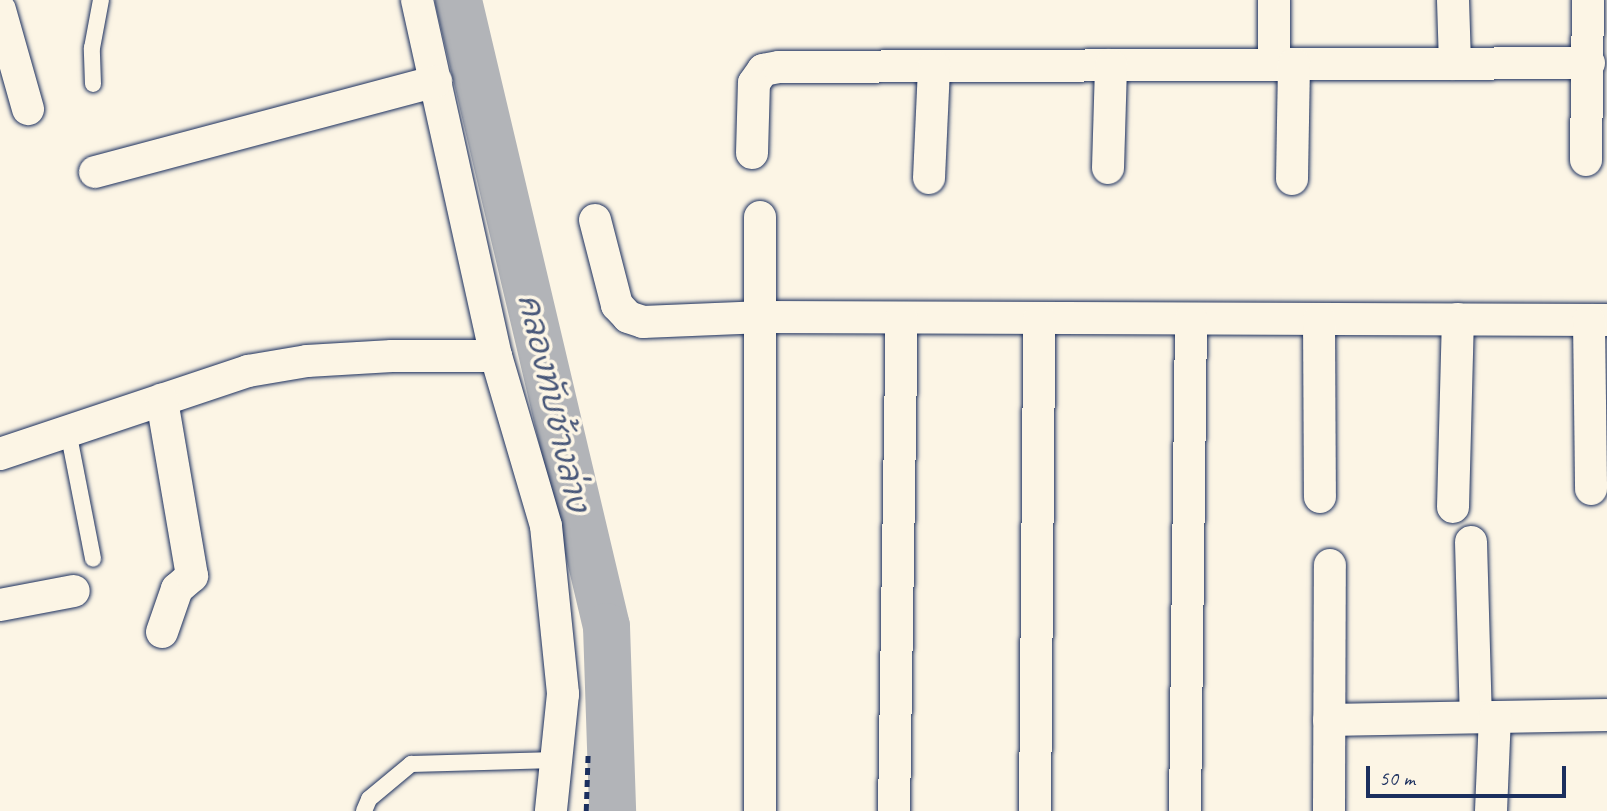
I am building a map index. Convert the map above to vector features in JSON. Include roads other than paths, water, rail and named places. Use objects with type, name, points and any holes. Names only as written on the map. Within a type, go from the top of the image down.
[{"type":"street","points":[[417,0],[496,356],[546,526],[563,694],[551,811]]},
{"type":"street","points":[[1274,0],[1284,64],[1292,179]]},
{"type":"street","points":[[1453,0],[1455,64]]},
{"type":"street","points":[[1586,160],[1598,99],[1589,64],[1588,0]]},
{"type":"street","points":[[0,10],[28,109]]},
{"type":"street","points":[[752,153],[754,83],[762,70],[934,66],[1589,64]]},
{"type":"street","points":[[1108,168],[1111,65]]},
{"type":"street","points":[[929,178],[934,66]]},
{"type":"street","points":[[95,172],[436,81]]},
{"type":"street","points":[[760,217],[764,317],[760,811]]},
{"type":"street","points":[[595,219],[617,305],[628,317],[643,323],[764,317],[1598,320],[1591,489]]},
{"type":"street","points":[[894,811],[902,318]]},
{"type":"street","points":[[1035,811],[1039,318]]},
{"type":"street","points":[[1185,811],[1191,318]]},
{"type":"street","points":[[1320,319],[1320,497]]},
{"type":"street","points":[[1453,508],[1458,319]]},
{"type":"street","points":[[0,453],[248,371],[307,361],[496,356]]},
{"type":"street","points":[[162,400],[192,576],[177,589],[162,632]]},
{"type":"street","points":[[1471,542],[1491,811]]},
{"type":"street","points":[[1329,811],[1330,565]]},
{"type":"street","points":[[0,606],[74,591]]},
{"type":"street","points":[[1329,720],[1607,715]]},
{"type":"lane","points":[[93,84],[92,48],[101,0]]},
{"type":"lane","points":[[68,431],[93,559]]},
{"type":"lane","points":[[365,811],[369,799],[411,764],[556,761]]},
{"type":"waterway","name":"คลองทับช้างล่าง","points":[[458,0],[606,626],[612,811]]}]
